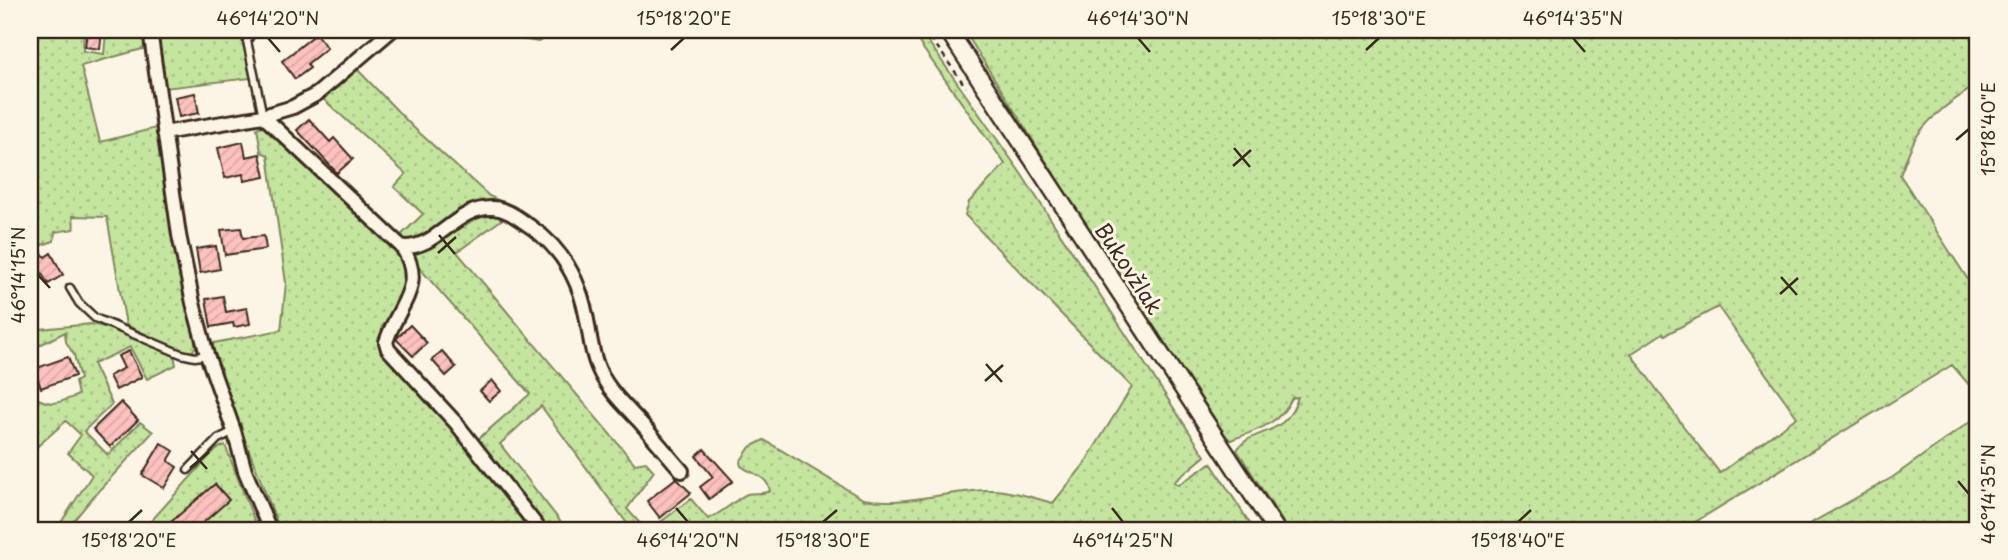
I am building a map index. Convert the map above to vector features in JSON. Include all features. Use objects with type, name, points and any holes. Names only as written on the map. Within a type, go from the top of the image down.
[{"type":"main road","name":"Bukovžlak","points":[[948,30],[1276,530]]},
{"type":"street","points":[[150,30],[179,235],[192,303],[245,471],[270,530]]},
{"type":"street","points":[[164,133],[263,116],[293,107],[317,94],[392,30]]},
{"type":"street","points":[[263,116],[402,247],[412,267],[413,280],[386,342],[388,349],[443,407],[540,530]]},
{"type":"street","points":[[402,247],[422,245],[467,213],[488,208],[503,210],[534,230],[553,247],[576,278],[583,298],[592,351],[600,373],[617,397],[681,471]]},
{"type":"lane","points":[[253,30],[247,41],[263,116]]},
{"type":"lane","points":[[70,288],[79,303],[95,318],[181,354],[207,355]]},
{"type":"lane","points":[[188,470],[218,439],[234,431]]},
{"type":"green space","points":[[30,30],[84,32],[83,51],[104,54],[106,31],[143,30],[146,48],[81,66],[100,142],[160,127],[174,237],[196,346],[192,352],[184,352],[126,325],[107,217],[73,216],[74,229],[55,232],[54,241],[42,245],[36,237],[30,241]]},
{"type":"green space","points":[[158,30],[241,30],[251,78],[165,88]]},
{"type":"green space","points":[[468,30],[522,30],[530,35],[543,30],[560,30],[538,42]]},
{"type":"green space","points":[[910,30],[920,30],[1020,172],[1205,456],[1174,482],[1178,485],[1211,463],[1254,530],[650,530],[691,499],[708,519],[747,494],[770,491],[763,478],[741,466],[740,462],[750,447],[764,440],[863,499],[896,501],[994,490],[1053,503],[1083,466],[1132,387],[965,215],[969,202],[1005,164]]},
{"type":"green space","points":[[964,30],[1978,30],[1978,84],[1944,108],[1921,130],[1900,175],[1978,295],[1978,395],[1952,365],[1682,530],[1288,530],[1237,450],[1251,438],[1285,420],[1298,397],[1292,398],[1281,414],[1267,425],[1231,440],[1227,437],[1077,211]],"holes":[[[1718,307],[1797,417],[1720,473],[1631,354],[1663,333],[1665,335]]]},
{"type":"green space","points":[[355,67],[413,127],[489,196],[498,200],[495,205],[421,243],[406,243],[398,238],[423,214],[394,187],[406,174],[321,97]]},
{"type":"green space","points":[[264,125],[397,247],[409,278],[382,343],[536,530],[280,530],[212,348],[214,343],[281,330],[286,283],[268,155],[261,152],[257,128]]},
{"type":"green space","points":[[480,212],[508,215],[457,252],[635,464],[646,462],[654,471],[627,509],[646,530],[632,530],[541,406],[500,444],[567,530],[544,530],[476,441],[530,394],[415,263],[412,252],[432,243]]},
{"type":"green space","points":[[91,324],[123,333],[174,355],[176,365],[147,379],[130,347],[93,364],[112,404],[84,431],[108,455],[140,422],[153,432],[66,530],[56,530],[92,475],[68,453],[81,435],[66,421],[30,453],[30,395],[49,403],[64,400],[78,395],[75,382],[80,379],[65,332],[30,350],[30,330]]},
{"type":"green space","points":[[1978,416],[1978,530],[1799,530],[1893,477]]},
{"type":"green space","points":[[225,445],[258,530],[143,530],[216,449]]},
{"type":"building","points":[[87,30],[102,30],[100,49],[85,47]]},
{"type":"building","points":[[316,34],[327,48],[307,64],[310,68],[295,79],[282,61]]},
{"type":"building","points":[[195,93],[199,113],[179,117],[175,97]]},
{"type":"building","points":[[309,119],[330,142],[334,138],[353,159],[337,173],[297,130]]},
{"type":"building","points":[[243,142],[246,157],[260,154],[265,177],[244,181],[243,174],[225,178],[218,148]]},
{"type":"building","points":[[241,228],[243,238],[264,236],[266,249],[225,255],[221,230]]},
{"type":"building","points":[[30,237],[45,257],[51,253],[63,275],[48,284],[30,253]]},
{"type":"building","points":[[216,246],[220,269],[200,273],[196,249]]},
{"type":"building","points":[[223,296],[226,312],[247,308],[250,324],[234,327],[233,323],[211,327],[206,299]]},
{"type":"building","points":[[410,325],[427,343],[413,356],[396,339]]},
{"type":"building","points":[[129,351],[142,377],[116,390],[109,376],[124,368],[118,356]]},
{"type":"building","points":[[442,351],[456,367],[446,376],[432,360]]},
{"type":"building","points":[[68,357],[75,376],[41,388],[34,369]]},
{"type":"building","points":[[492,380],[501,391],[489,401],[480,391]]},
{"type":"building","points":[[121,402],[138,420],[110,447],[93,429]]},
{"type":"building","points":[[161,443],[174,451],[168,461],[177,467],[164,488],[142,475]]},
{"type":"building","points":[[704,449],[733,481],[709,499],[700,487],[713,477],[696,456]]},
{"type":"building","points":[[676,478],[691,493],[660,518],[647,501]]},
{"type":"building","points":[[215,484],[229,500],[195,530],[180,530],[172,521]]}]
